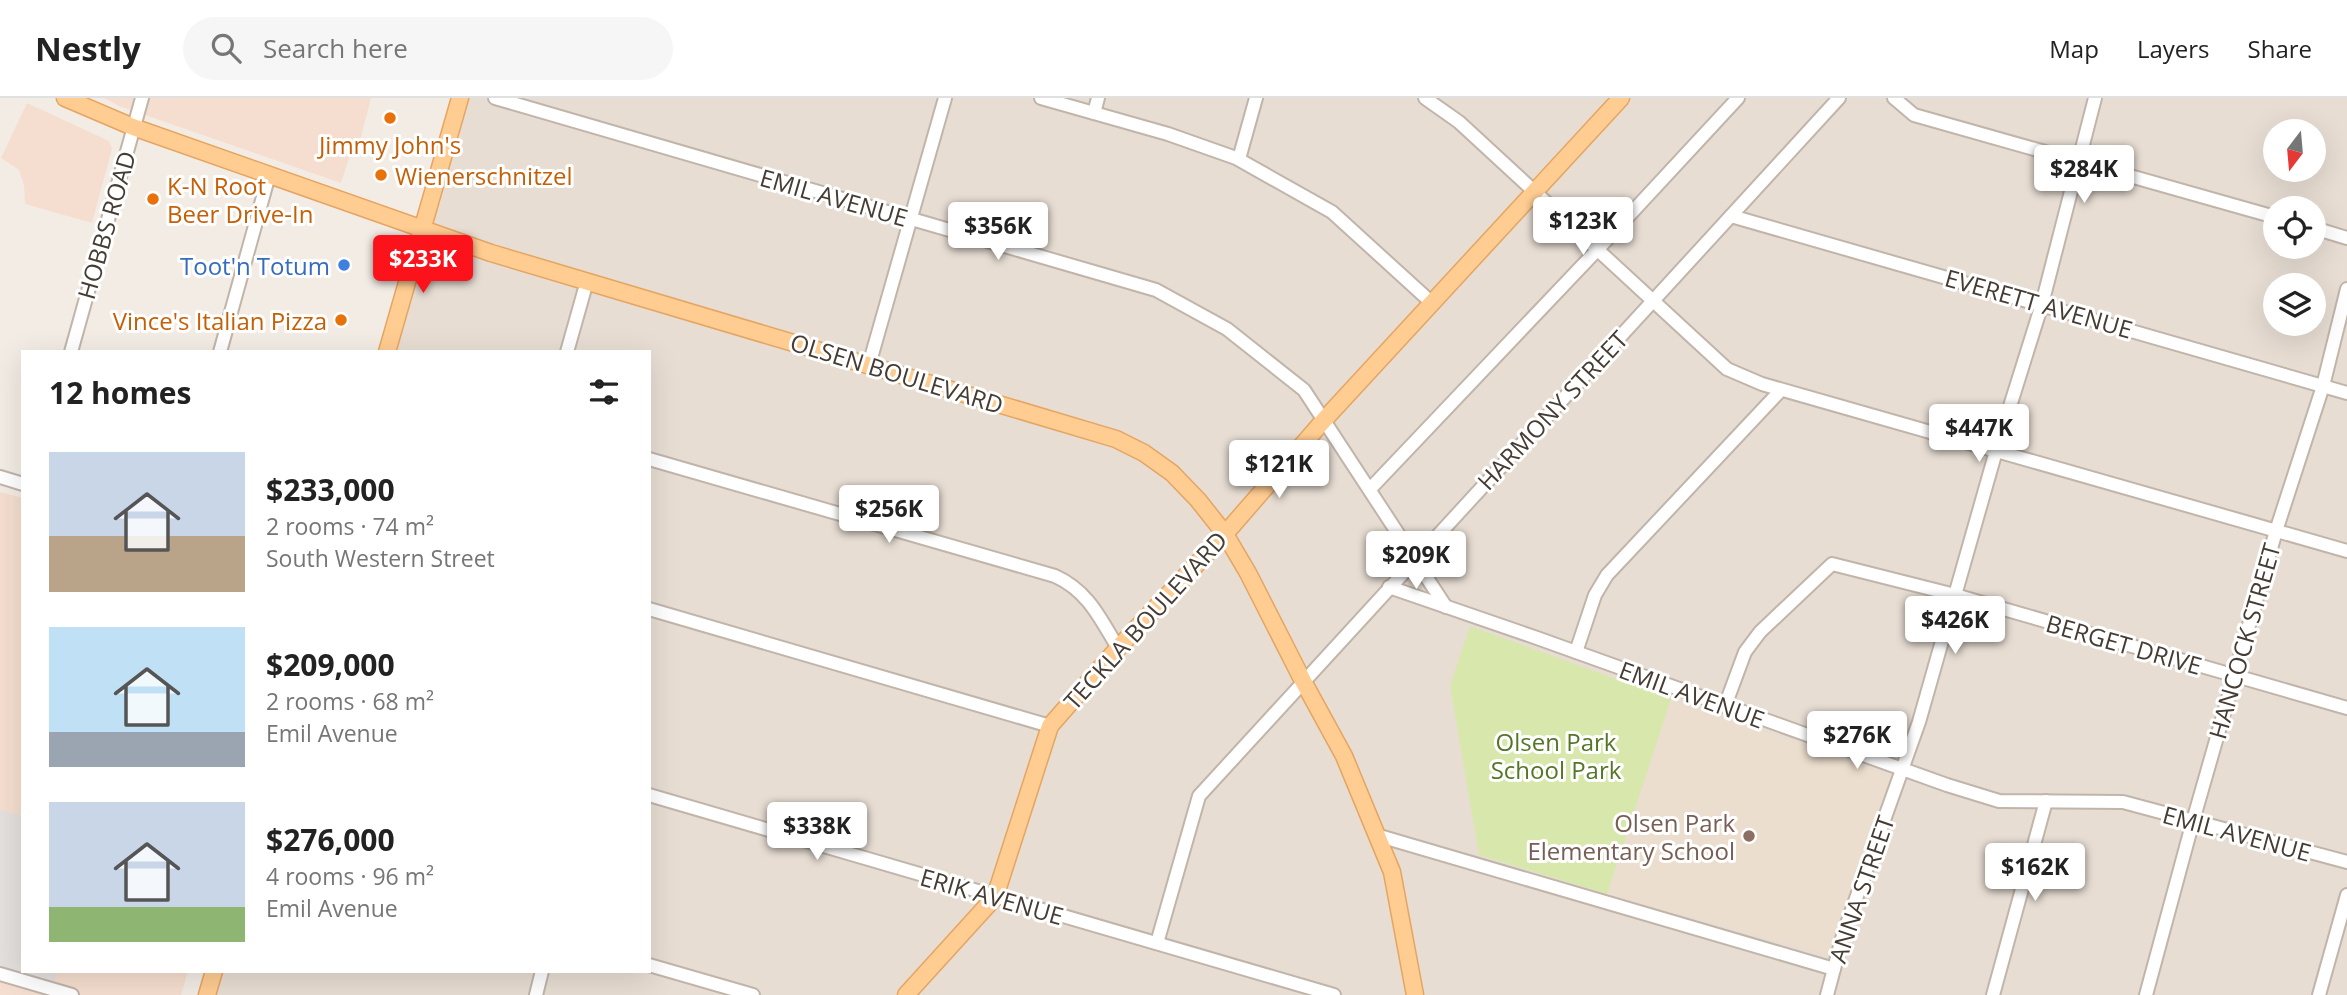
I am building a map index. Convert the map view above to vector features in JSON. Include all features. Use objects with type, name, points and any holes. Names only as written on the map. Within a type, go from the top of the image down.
[{"type":"main road","name":"OLSEN BOULEVARD","points":[[65,98],[134,127],[491,253],[1115,439],[1144,453],[1172,473],[1225,534],[1344,756],[1392,872],[1415,995]]},
{"type":"main road","points":[[388,350],[460,98]]},
{"type":"main road","name":"TECKLA BOULEVARD","points":[[906,995],[995,897],[1050,726],[1118,648],[1225,534],[1324,420],[1621,98]]},
{"type":"main road","points":[[207,995],[213,973]]},
{"type":"street","name":"HOBBS ROAD","points":[[72,350],[142,98]]},
{"type":"street","name":"EMIL AVENUE","points":[[495,98],[1156,290],[1227,329],[1304,390],[1446,607]]},
{"type":"street","points":[[869,365],[944,98]]},
{"type":"street","points":[[1041,98],[1168,134],[1239,159],[1332,212],[1432,303]]},
{"type":"street","points":[[1094,113],[1098,98]]},
{"type":"street","points":[[1239,159],[1256,98]]},
{"type":"street","points":[[1426,98],[1459,122],[1727,369],[1781,390],[2347,551]]},
{"type":"street","points":[[1370,489],[1738,98]]},
{"type":"street","name":"HARMONY STREET","points":[[1157,943],[1199,796],[1839,98]]},
{"type":"street","points":[[1894,98],[1914,115],[2263,214]]},
{"type":"street","name":"ANNA STREET","points":[[1827,995],[1843,935],[1919,723],[1996,451],[2042,304],[2095,98]]},
{"type":"street","points":[[221,350],[269,174]]},
{"type":"street","name":"EVERETT AVENUE","points":[[1731,216],[2347,393]]},
{"type":"street","points":[[2326,232],[2347,238]]},
{"type":"street","points":[[568,350],[587,281]]},
{"type":"street","name":"HANCOCK STREET","points":[[2146,995],[2234,676],[2322,386],[2347,289]]},
{"type":"street","points":[[1576,652],[1595,595],[1607,575],[1781,390]]},
{"type":"street","points":[[651,459],[1055,576],[1070,583],[1088,599],[1118,648]]},
{"type":"street","points":[[0,477],[21,483]]},
{"type":"street","name":"BERGET DRIVE","points":[[1725,706],[1745,652],[1760,632],[1832,564],[1955,595],[2347,708]]},
{"type":"street","name":"EMIL AVENUE","points":[[1389,587],[1999,801],[2123,802],[2347,862]]},
{"type":"street","points":[[651,610],[1050,726]]},
{"type":"street","name":"ERIK AVENUE","points":[[651,797],[1334,995]]},
{"type":"street","points":[[1993,995],[2046,801]]},
{"type":"street","points":[[1376,835],[1834,969]]},
{"type":"street","points":[[2319,995],[2347,895]]},
{"type":"street","points":[[651,966],[752,995]]},
{"type":"street","points":[[536,995],[542,973]]},
{"type":"street","points":[[0,974],[72,995]]},
{"type":"shaded area","points":[[104,98],[371,98],[360,141],[354,143],[341,183],[119,106]]},
{"type":"shaded area","points":[[459,98],[2347,98],[2347,995],[203,995],[209,973],[651,973],[651,350],[387,350]]},
{"type":"shaded area","points":[[27,103],[109,141],[112,149],[92,223],[25,204],[24,185],[19,170],[1,158]]},
{"type":"shaded area","points":[[0,492],[21,497],[21,973],[187,973],[181,995],[0,995]]},
{"type":"shaded area","name":"Olsen Park Elementary School","points":[[1671,699],[1894,778],[1830,955],[1607,894]]},
{"type":"shaded area","points":[[0,810],[21,815],[21,973],[56,973],[54,983],[0,968]]},
{"type":"green space","name":"Olsen Park School Park","points":[[1470,626],[1671,699],[1607,894],[1479,855],[1450,686]]},
{"type":"place","name":"Jimmy John's","points":[[390,118]]},
{"type":"place","name":"Wienerschnitzel","points":[[381,175]]},
{"type":"place","name":"K-N Root Beer Drive-In","points":[[153,199]]},
{"type":"place","name":"Toot'n Totum","points":[[344,265]]},
{"type":"place","name":"Vince's Italian Pizza","points":[[341,320]]},
{"type":"place","name":"Olsen Park Elementary School","points":[[1749,836]]}]
